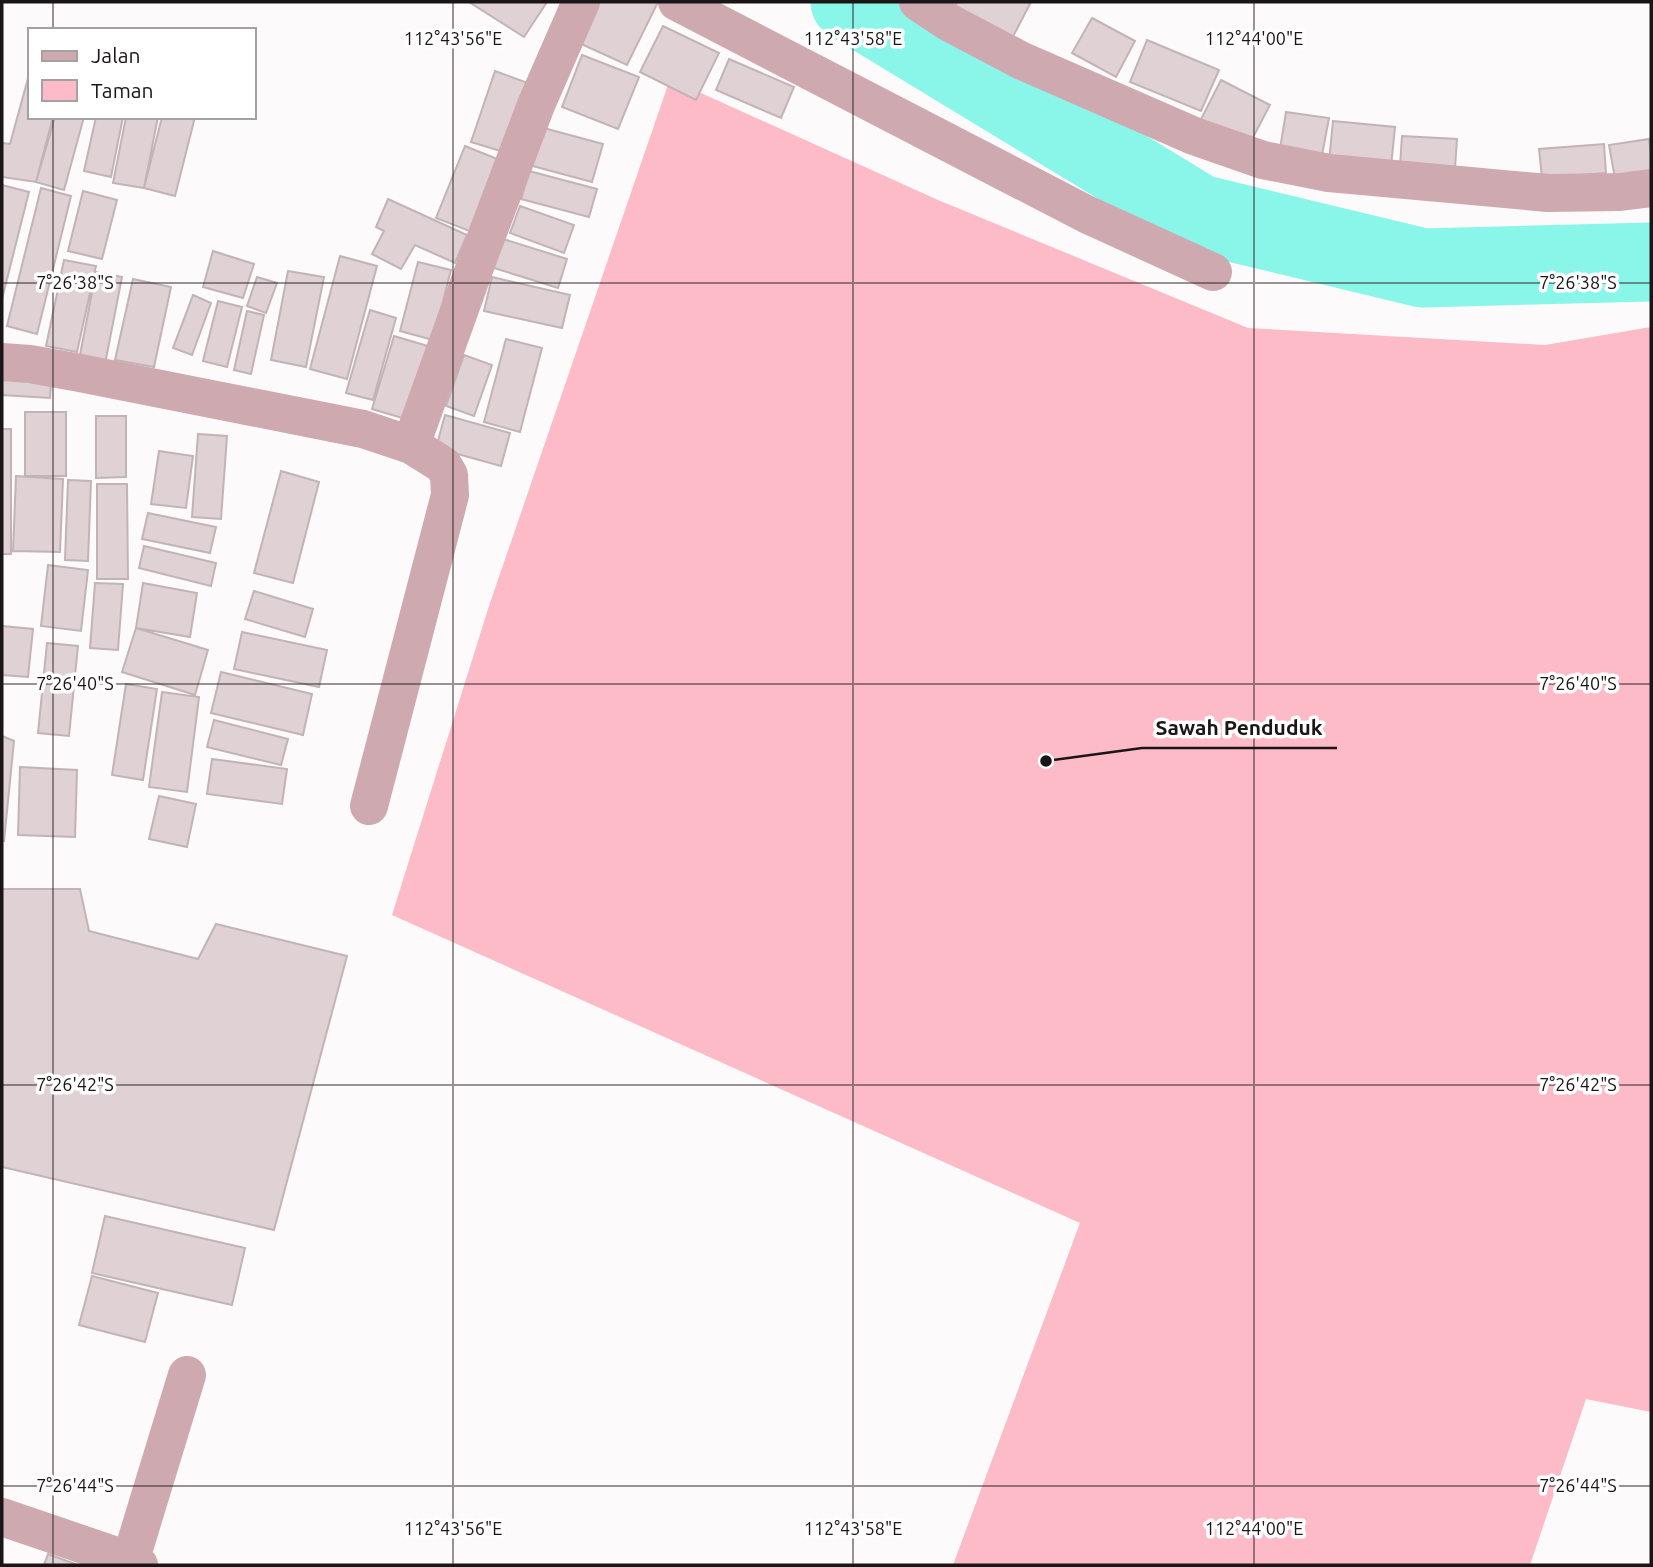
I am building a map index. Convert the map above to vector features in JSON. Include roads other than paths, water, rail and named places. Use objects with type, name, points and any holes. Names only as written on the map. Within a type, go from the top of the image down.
[{"type":"street","points":[[411,445],[536,105],[581,2]]},
{"type":"street","points":[[677,2],[1086,214],[1213,272]]},
{"type":"street","points":[[918,2],[948,22],[1022,61],[1194,136],[1263,160],[1329,173],[1548,194],[1620,192],[1651,188]]},
{"type":"street","points":[[2,362],[80,373],[363,429],[411,445],[443,465],[449,475],[450,495],[369,806]]},
{"type":"street","points":[[2,1517],[133,1564],[187,1375]]},
{"type":"waterway","points":[[850,2],[1199,214],[1423,268],[1651,262]]},
{"type":"place","name":"Sawah Penduduk","points":[[1046,761]]}]
